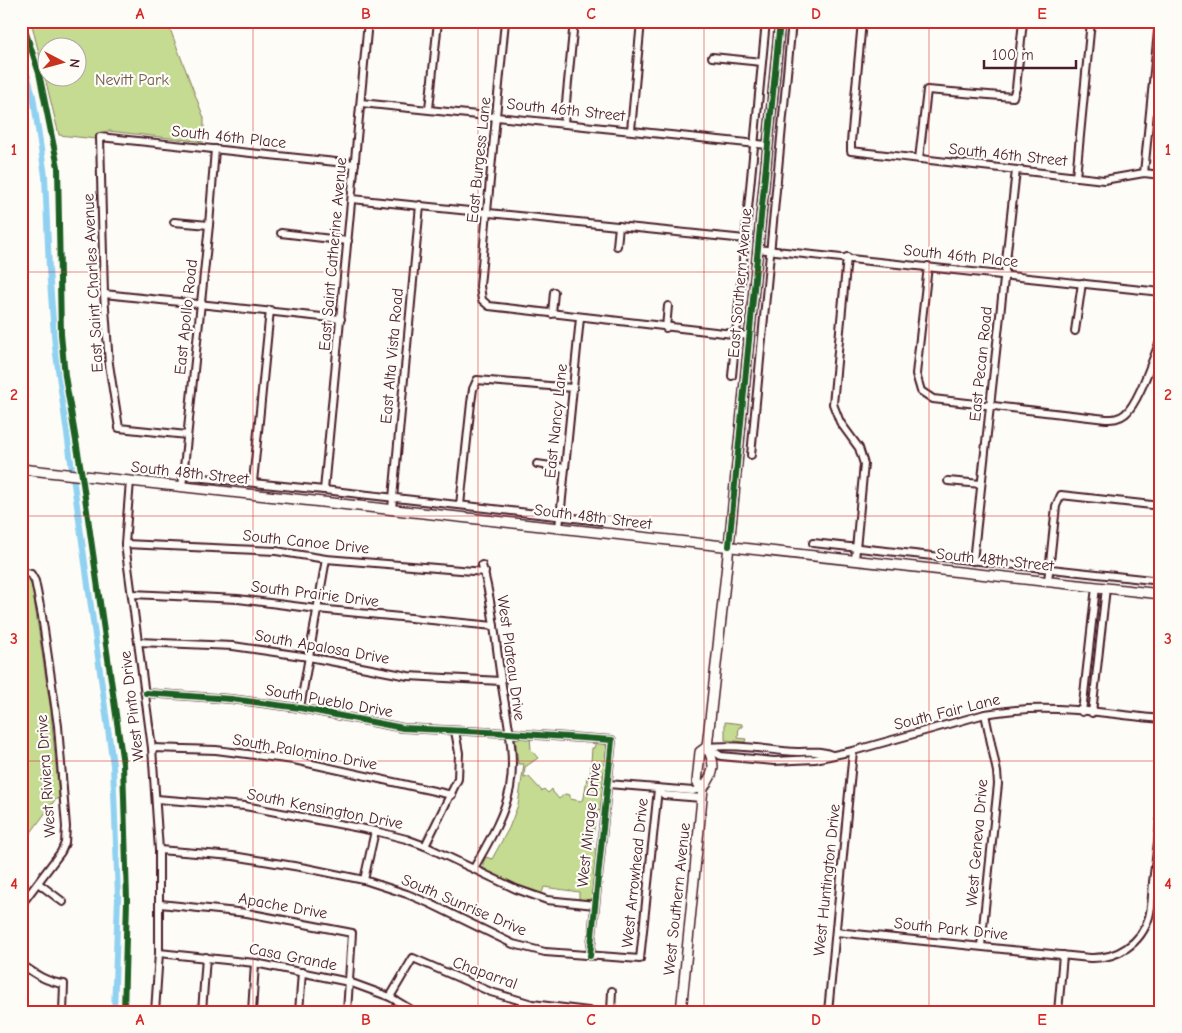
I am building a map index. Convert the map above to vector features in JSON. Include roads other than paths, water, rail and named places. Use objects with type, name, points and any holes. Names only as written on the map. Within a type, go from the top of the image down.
[{"type":"main road","name":"East Southern Avenue","points":[[729,546],[780,21]]},
{"type":"main road","name":"South 48th Street","points":[[21,469],[1161,594]]},
{"type":"main road","name":"West Southern Avenue","points":[[681,1012],[703,793],[712,777],[713,758],[707,747],[729,546]]},
{"type":"main road","name":"West Southern Avenue","points":[[703,793],[698,782],[700,752],[707,747]]},
{"type":"street","name":"East Saint Catherine Avenue","points":[[324,490],[368,21]]},
{"type":"street","points":[[429,109],[438,21]]},
{"type":"street","name":"East Burgess Lane","points":[[505,21],[498,116],[480,286],[482,300],[489,306],[552,314]]},
{"type":"street","points":[[564,123],[574,21]]},
{"type":"street","points":[[631,130],[641,21]]},
{"type":"street","name":"East Southern Avenue","points":[[732,376],[766,21]]},
{"type":"street","name":"East Southern Avenue","points":[[751,455],[792,21]]},
{"type":"street","name":"South 46th Street","points":[[862,21],[851,151],[1104,180],[1144,173],[1161,175]]},
{"type":"street","points":[[932,21],[944,21]]},
{"type":"street","points":[[919,159],[927,90],[1013,97],[1016,88],[1022,21]]},
{"type":"street","points":[[1076,177],[1091,21]]},
{"type":"street","points":[[1144,173],[1159,21]]},
{"type":"street","points":[[712,57],[762,62]]},
{"type":"street","name":"South 46th Street","points":[[361,103],[768,145]]},
{"type":"street","name":"South 46th Place","points":[[100,137],[355,164]]},
{"type":"street","name":"East Saint Charles Avenue","points":[[100,137],[104,294],[109,364],[119,428],[187,435]]},
{"type":"street","name":"East Apollo Road","points":[[182,487],[209,225],[214,149]]},
{"type":"street","name":"East Pecan Road","points":[[973,561],[1016,170]]},
{"type":"street","points":[[352,199],[745,239]]},
{"type":"street","name":"East Alta Vista Road","points":[[392,510],[420,205]]},
{"type":"street","points":[[174,222],[209,225]]},
{"type":"street","points":[[617,246],[619,226]]},
{"type":"street","points":[[281,233],[348,241]]},
{"type":"street","name":"South 46th Place","points":[[758,249],[1161,292]]},
{"type":"street","points":[[847,257],[833,404],[840,422],[859,448],[864,464],[855,560]]},
{"type":"street","points":[[928,266],[916,374],[921,391],[933,398],[1106,420],[1119,418],[1134,404],[1161,339]]},
{"type":"street","points":[[1075,331],[1082,283]]},
{"type":"street","points":[[554,292],[552,314],[750,336]]},
{"type":"street","points":[[104,294],[270,310],[341,319]]},
{"type":"street","points":[[666,328],[668,306]]},
{"type":"street","points":[[253,482],[270,310]]},
{"type":"street","name":"East Nancy Lane","points":[[559,528],[580,318]]},
{"type":"street","points":[[460,505],[471,402],[477,380],[573,388]]},
{"type":"street","points":[[537,464],[565,468]]},
{"type":"street","name":"South 48th Street","points":[[183,476],[253,482],[601,521]]},
{"type":"street","name":"West Pinto Drive","points":[[130,481],[125,544],[146,693],[159,850],[159,953],[154,1012]]},
{"type":"street","points":[[948,481],[981,484]]},
{"type":"street","points":[[1048,581],[1056,506],[1061,495],[1161,506]]},
{"type":"street","name":"South 48th Street","points":[[813,543],[1161,582]]},
{"type":"street","name":"South Canoe Drive","points":[[125,544],[276,551],[326,559],[484,572]]},
{"type":"street","points":[[300,708],[326,559]]},
{"type":"street","name":"West Plateau Drive","points":[[474,868],[504,811],[510,788],[513,760],[494,626],[482,565]]},
{"type":"street","name":"West Riviera Drive","points":[[21,572],[30,574],[35,581],[42,616],[58,726],[66,827],[65,843],[61,852],[21,905]]},
{"type":"street","points":[[1082,712],[1096,587]]},
{"type":"street","points":[[1092,713],[1106,588]]},
{"type":"street","name":"South Prairie Drive","points":[[132,594],[238,599],[317,609],[494,626]]},
{"type":"street","name":"South Apalosa Drive","points":[[138,642],[232,646],[309,657],[408,676],[501,681]]},
{"type":"street","name":"South Pueblo Drive","points":[[146,693],[231,699],[300,708],[402,728],[508,733]]},
{"type":"street","name":"South Fair Lane","points":[[707,747],[721,756],[766,760],[815,759],[853,751],[985,714],[1027,709],[1161,719]]},
{"type":"street","name":"West Geneva Drive","points":[[981,946],[998,784],[985,714]]},
{"type":"street","points":[[425,846],[452,795],[458,779],[459,753],[455,731]]},
{"type":"street","name":"West Mirage Drive","points":[[508,733],[612,740],[590,956]]},
{"type":"street","name":"South Fair Lane","points":[[707,747],[723,745],[799,752],[826,752],[832,755]]},
{"type":"street","name":"South Palomino Drive","points":[[152,748],[216,750],[294,760],[452,795]]},
{"type":"street","name":"West Huntington Drive","points":[[828,1012],[853,751]]},
{"type":"street","points":[[681,790],[692,784],[698,776]]},
{"type":"street","points":[[608,784],[703,793]]},
{"type":"street","points":[[658,789],[664,795],[703,793]]},
{"type":"street","name":"West Arrowhead Drive","points":[[640,959],[658,789]]},
{"type":"street","name":"South Kensington Drive","points":[[156,799],[244,806],[375,831],[425,846],[516,889],[547,900],[595,905]]},
{"type":"street","name":"South Park Drive","points":[[836,932],[1063,955],[1107,957],[1125,949],[1139,937],[1145,927],[1151,905],[1161,812]]},
{"type":"street","points":[[364,880],[375,831]]},
{"type":"street","name":"South Sunrise Drive","points":[[159,850],[233,856],[364,880],[431,904],[514,944],[545,952],[640,959]]},
{"type":"street","points":[[38,883],[63,902]]},
{"type":"street","name":"Apache Drive","points":[[160,904],[247,913],[352,933],[349,982]]},
{"type":"street","name":"Casa Grande","points":[[159,953],[255,963],[349,982],[390,998],[407,1010],[415,1012]]},
{"type":"street","points":[[1058,1012],[1063,955]]},
{"type":"street","points":[[202,1012],[206,957]]},
{"type":"street","name":"Chaparral","points":[[390,998],[413,958],[491,992],[532,1004],[596,1012]]},
{"type":"street","points":[[252,1012],[255,963]]},
{"type":"street","points":[[21,964],[52,983],[64,984],[63,1012]]},
{"type":"street","points":[[299,1012],[302,972]]},
{"type":"street","points":[[347,1012],[349,982]]},
{"type":"street","points":[[611,1012],[612,991]]},
{"type":"waterway","points":[[21,51],[33,96],[45,176],[55,347],[113,765],[118,897],[114,1012]]},
{"type":"park label","name":"Nevitt Park","points":[[132,80]]}]
